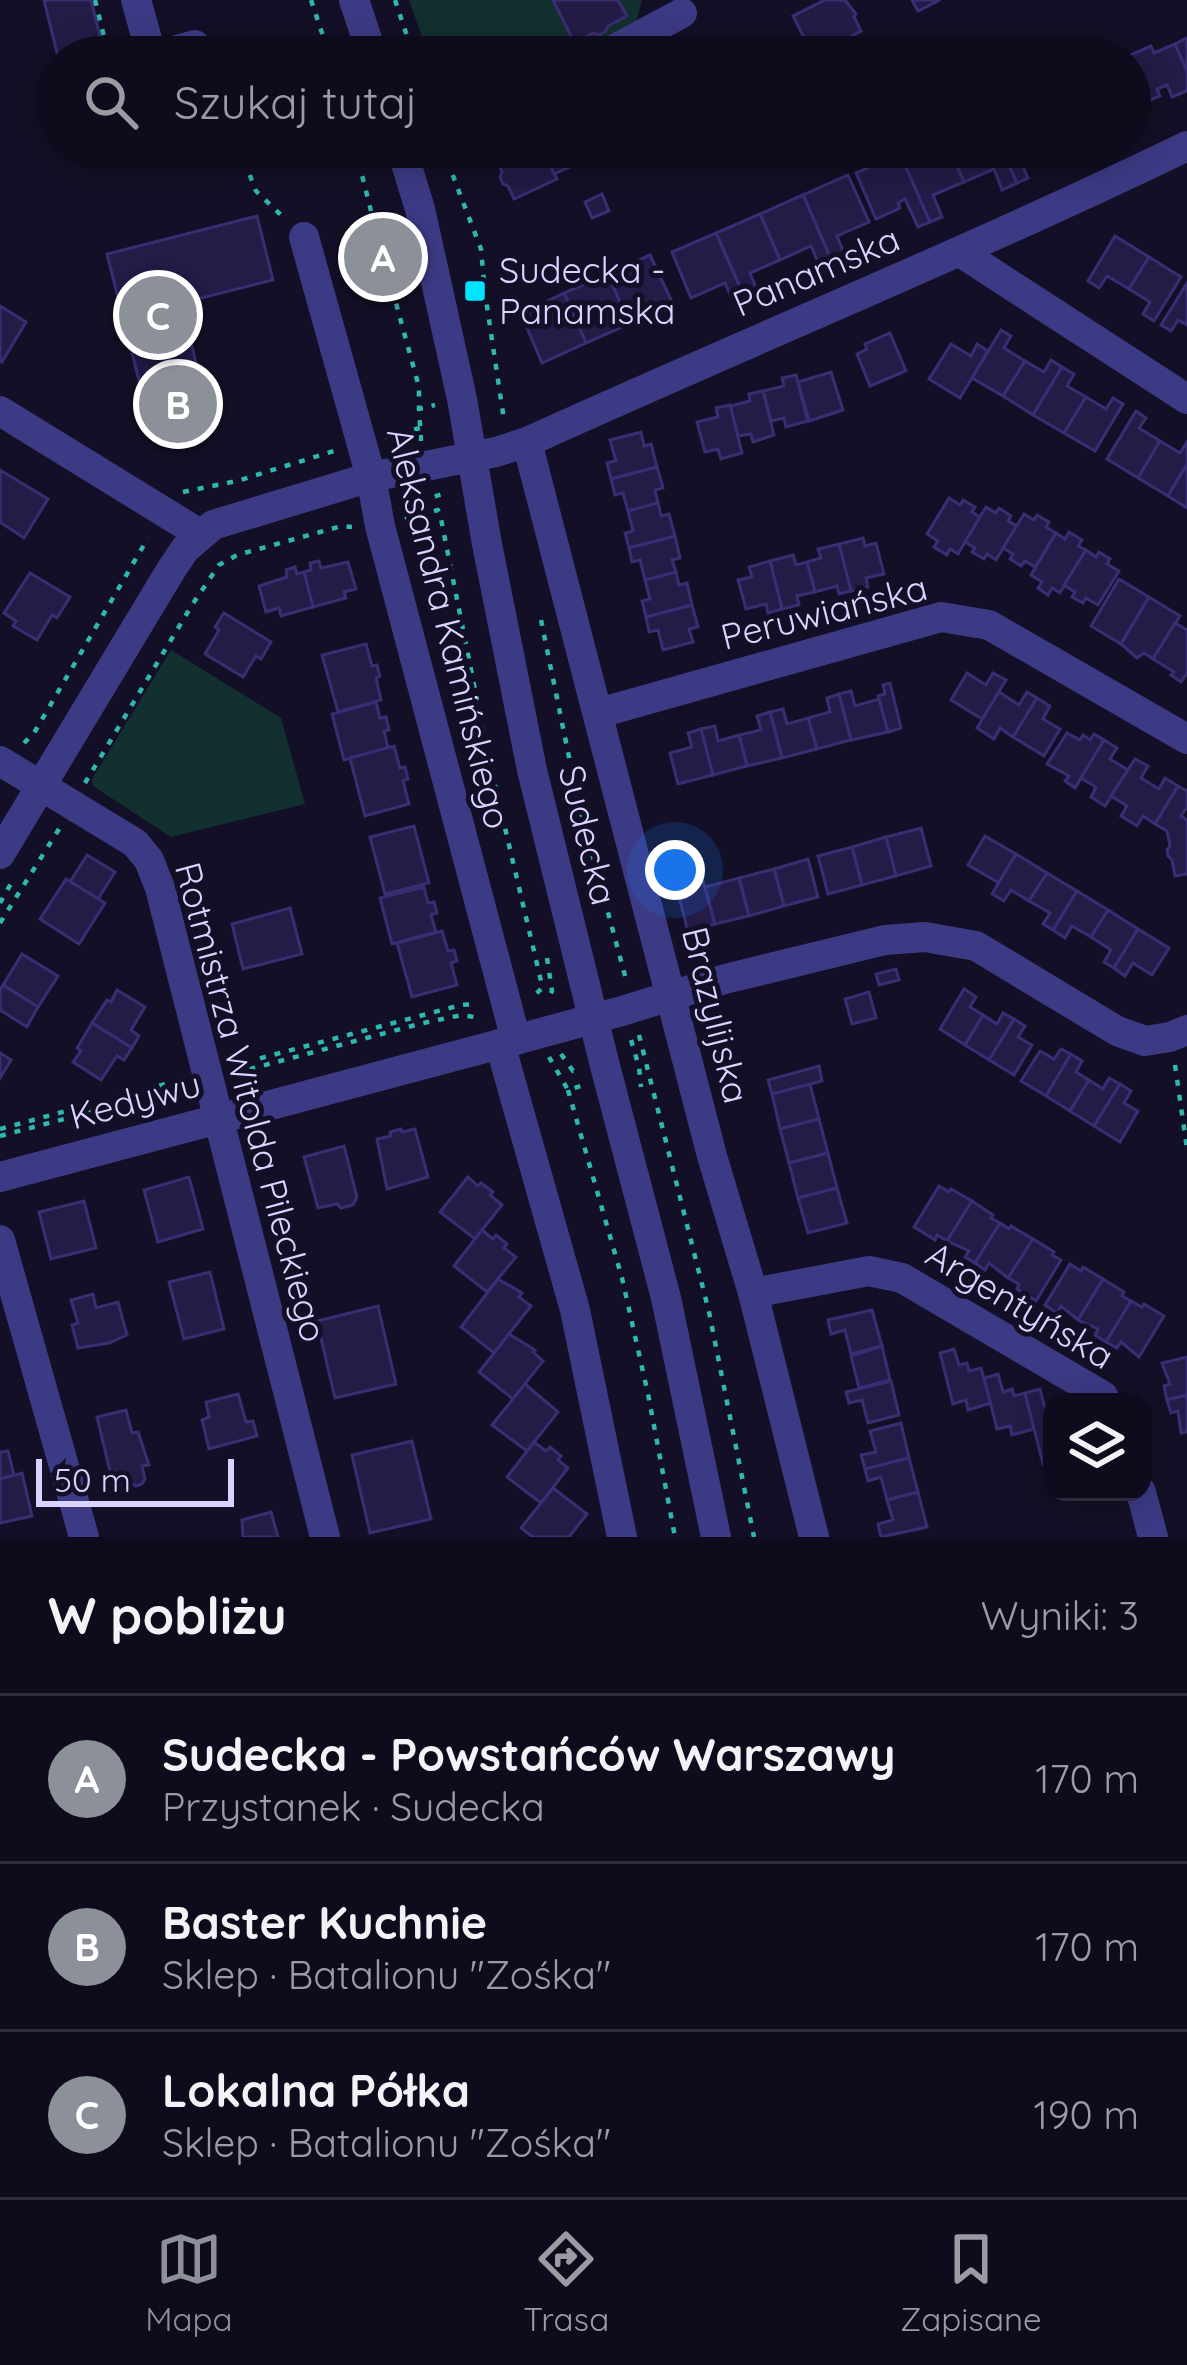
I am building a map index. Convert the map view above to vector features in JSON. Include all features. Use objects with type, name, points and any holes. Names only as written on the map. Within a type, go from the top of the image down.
[{"type":"street","points":[[136,0],[146,36]]},
{"type":"street","points":[[354,0],[366,36]]},
{"type":"street","points":[[635,36],[688,4]]},
{"type":"street","name":"Panamska","points":[[1151,163],[1187,146]]},
{"type":"street","name":"Sudecka","points":[[407,168],[436,278],[532,770],[666,1298],[716,1537]]},
{"type":"street","name":"Panamska","points":[[200,534],[247,513],[371,477],[527,442],[1140,168]]},
{"type":"street","name":"Aleksandra Kamińskiego","points":[[304,237],[371,477],[508,1026],[622,1537]]},
{"type":"street","points":[[960,252],[1187,399]]},
{"type":"street","points":[[0,411],[200,534],[170,570],[42,787],[10,862]]},
{"type":"street","name":"Brazylijska","points":[[527,442],[814,1537]]},
{"type":"street","name":"Peruwiańska","points":[[598,712],[941,617],[989,625],[1187,739]]},
{"type":"street","name":"Rotmistrza Witolda Pileckiego","points":[[0,761],[135,843],[149,860],[160,888],[325,1537]]},
{"type":"street","points":[[508,1026],[595,1019],[725,979],[884,940],[926,937],[976,946],[1117,1031],[1145,1041],[1179,1034]]},
{"type":"street","name":"Kedywu","points":[[0,1177],[218,1118],[508,1026]]},
{"type":"street","points":[[0,1240],[84,1537]]},
{"type":"street","name":"Argentyńska","points":[[753,1294],[869,1270],[902,1278],[1098,1393]]},
{"type":"street","points":[[1144,1501],[1153,1537]]},
{"type":"path","points":[[95,0],[104,36]]},
{"type":"path","points":[[311,0],[323,36]]},
{"type":"path","points":[[394,0],[406,36]]},
{"type":"path","points":[[247,168],[256,191],[304,237]]},
{"type":"path","points":[[361,168],[374,218],[384,231],[419,409]]},
{"type":"path","points":[[379,520],[446,493]]},
{"type":"path","points":[[0,923],[219,565],[237,555],[332,528],[437,510],[542,988],[508,1026]]},
{"type":"path","points":[[0,902],[10,862]]},
{"type":"path","points":[[0,1133],[180,1088],[193,1092],[209,1080],[461,1005],[508,1026]]},
{"type":"path","points":[[0,1133],[423,1023],[462,1015],[508,1026]]},
{"type":"path","points":[[1179,1034],[1187,1149]]},
{"type":"path","points":[[647,1066],[709,1312],[754,1537]]},
{"type":"path","points":[[568,1090],[622,1278],[675,1537]]},
{"type":"green space","points":[[409,0],[642,0],[633,33],[627,36],[422,36]]},
{"type":"green space","points":[[171,650],[281,718],[305,804],[171,837],[93,786],[92,779]]},
{"type":"building","points":[[44,0],[91,0],[100,36],[53,36]]},
{"type":"building","points":[[553,0],[618,0],[627,16],[599,35],[571,36]]},
{"type":"building","points":[[825,0],[845,0],[861,31],[852,36],[803,36],[793,16]]},
{"type":"building","points":[[912,0],[940,0],[918,11]]},
{"type":"building","points":[[1187,38],[1187,72],[1175,44]]},
{"type":"building","points":[[1175,44],[1187,72],[1187,91],[1172,97],[1167,85],[1157,89],[1160,96],[1151,100],[1151,46],[1154,53]]},
{"type":"building","points":[[500,168],[552,168],[557,179],[514,199],[503,184]]},
{"type":"building","points":[[868,168],[906,168],[930,222],[918,227],[905,199],[898,203],[900,208],[876,219],[856,173]]},
{"type":"building","points":[[906,168],[958,168],[964,182],[933,195],[942,217],[930,222]]},
{"type":"building","points":[[958,168],[1010,168],[1017,183],[1002,190],[994,169],[964,182]]},
{"type":"building","points":[[1010,168],[1024,168],[1028,178],[1017,183]]},
{"type":"building","points":[[848,175],[869,222],[837,236],[846,258],[833,264],[803,195]]},
{"type":"building","points":[[602,194],[609,211],[592,218],[585,202]]},
{"type":"building","points":[[803,195],[833,264],[821,269],[811,246],[780,260],[760,214]]},
{"type":"building","points":[[760,214],[780,260],[750,273],[759,295],[746,301],[716,233]]},
{"type":"building","points":[[257,216],[273,280],[181,303],[212,426],[154,440],[107,254]]},
{"type":"building","points":[[716,233],[746,301],[735,306],[725,283],[691,298],[672,252]]},
{"type":"building","points":[[1115,236],[1149,257],[1129,289],[1107,276],[1099,288],[1088,281]]},
{"type":"building","points":[[650,255],[673,304],[629,324],[608,274]]},
{"type":"building","points":[[1149,257],[1181,277],[1154,321],[1143,314],[1150,302],[1129,289]]},
{"type":"building","points":[[608,274],[629,324],[586,343],[564,293]]},
{"type":"building","points":[[1187,283],[1187,325],[1178,320],[1171,331],[1161,325]]},
{"type":"building","points":[[564,293],[586,343],[542,363],[521,314]]},
{"type":"building","points":[[0,306],[26,322],[2,362],[0,361]]},
{"type":"building","points":[[1001,330],[1011,336],[1004,348],[1025,361],[1003,396],[972,378]]},
{"type":"building","points":[[890,333],[906,371],[870,386],[857,354],[867,349],[865,344]]},
{"type":"building","points":[[951,344],[971,356],[977,344],[988,351],[960,398],[929,379]]},
{"type":"building","points":[[1051,360],[1062,367],[1033,415],[1003,396],[1025,361],[1044,372]]},
{"type":"building","points":[[1062,367],[1074,374],[1067,386],[1086,397],[1064,433],[1033,415]]},
{"type":"building","points":[[831,372],[843,410],[809,421],[798,382]]},
{"type":"building","points":[[796,375],[808,421],[786,427],[784,418],[771,421],[763,391],[784,386],[782,378]]},
{"type":"building","points":[[763,391],[774,435],[753,442],[751,434],[738,436],[730,406],[750,401],[749,394]]},
{"type":"building","points":[[1086,397],[1106,409],[1113,398],[1123,404],[1095,451],[1064,433]]},
{"type":"building","points":[[730,405],[742,453],[721,459],[718,449],[705,452],[697,422],[718,417],[716,408]]},
{"type":"building","points":[[1136,411],[1146,418],[1139,428],[1160,441],[1138,478],[1107,459]]},
{"type":"building","points":[[641,432],[644,446],[651,444],[657,467],[611,479],[607,463],[616,461],[610,440]]},
{"type":"building","points":[[1160,441],[1180,453],[1187,442],[1187,464],[1168,496],[1138,478]]},
{"type":"building","points":[[1187,464],[1187,508],[1168,496]]},
{"type":"building","points":[[657,467],[663,488],[655,490],[658,503],[628,511],[623,493],[615,495],[611,479]]},
{"type":"building","points":[[0,470],[48,499],[24,538],[0,522]]},
{"type":"building","points":[[949,498],[975,507],[972,512],[980,517],[958,554],[950,549],[947,555],[934,547],[938,541],[927,534]]},
{"type":"building","points":[[658,503],[661,516],[669,514],[675,536],[629,548],[625,533],[633,531],[628,511]]},
{"type":"building","points":[[986,507],[996,513],[999,508],[1017,526],[996,560],[987,554],[984,559],[965,542]]},
{"type":"building","points":[[1024,514],[1049,522],[1046,527],[1056,533],[1035,567],[1025,561],[1021,566],[1003,548]]},
{"type":"building","points":[[1069,532],[1082,540],[1078,546],[1086,550],[1060,593],[1052,588],[1048,595],[1038,588],[1042,582],[1031,575],[1056,533],[1065,539]]},
{"type":"building","points":[[675,536],[680,558],[672,560],[676,572],[645,580],[640,560],[632,562],[629,548]]},
{"type":"building","points":[[863,538],[865,546],[876,543],[884,574],[866,578],[868,587],[851,591],[839,544]]},
{"type":"building","points":[[839,544],[851,591],[839,594],[837,586],[815,592],[807,562],[821,558],[818,549]]},
{"type":"building","points":[[1086,550],[1110,559],[1107,564],[1119,571],[1098,605],[1072,597],[1075,592],[1064,585]]},
{"type":"building","points":[[793,555],[796,565],[807,562],[815,592],[797,596],[799,605],[782,609],[770,561]]},
{"type":"building","points":[[319,561],[321,568],[348,562],[356,589],[344,592],[346,598],[313,607],[304,572],[311,570],[310,563]]},
{"type":"building","points":[[770,561],[782,609],[768,613],[766,604],[746,609],[738,580],[752,577],[749,567]]},
{"type":"building","points":[[295,567],[297,574],[304,572],[313,607],[281,616],[279,608],[266,612],[259,586],[287,577],[286,570]]},
{"type":"building","points":[[676,572],[679,585],[687,583],[692,605],[646,617],[642,601],[650,599],[645,580]]},
{"type":"building","points":[[30,573],[70,597],[37,640],[13,626],[16,621],[4,613]]},
{"type":"building","points":[[1119,579],[1149,597],[1121,644],[1091,626]]},
{"type":"building","points":[[1149,597],[1180,616],[1153,659],[1144,653],[1137,658],[1121,644]]},
{"type":"building","points":[[692,605],[698,627],[689,629],[693,642],[663,650],[658,630],[649,632],[646,617]]},
{"type":"building","points":[[224,613],[271,642],[243,677],[205,654]]},
{"type":"building","points":[[1175,623],[1187,630],[1187,673],[1181,682],[1153,659]]},
{"type":"building","points":[[366,644],[380,676],[376,678],[381,700],[338,712],[322,655]]},
{"type":"building","points":[[967,673],[986,685],[993,673],[1006,680],[982,719],[951,700]]},
{"type":"building","points":[[890,683],[901,728],[888,732],[878,696],[885,694],[883,685]]},
{"type":"building","points":[[851,691],[855,706],[879,699],[888,732],[851,740],[839,694]]},
{"type":"building","points":[[999,692],[1019,705],[1027,692],[1037,698],[1013,737],[1000,728],[994,739],[977,728]]},
{"type":"building","points":[[839,694],[851,740],[817,749],[808,718],[830,712],[827,698]]},
{"type":"building","points":[[1037,698],[1050,706],[1043,719],[1060,729],[1044,756],[1013,737]]},
{"type":"building","points":[[376,702],[380,718],[386,717],[388,748],[344,760],[332,714]]},
{"type":"building","points":[[783,709],[787,724],[808,718],[817,749],[782,758],[770,712]]},
{"type":"building","points":[[770,712],[782,758],[747,766],[739,735],[761,730],[757,716]]},
{"type":"building","points":[[715,726],[718,741],[739,735],[747,766],[713,775],[701,729]]},
{"type":"building","points":[[701,729],[713,775],[678,784],[670,753],[692,747],[688,733]]},
{"type":"building","points":[[1067,733],[1080,740],[1083,735],[1090,740],[1094,734],[1104,740],[1075,788],[1065,781],[1069,776],[1047,764]]},
{"type":"building","points":[[1104,740],[1117,748],[1110,759],[1128,770],[1105,806],[1091,797],[1096,787],[1081,778]]},
{"type":"building","points":[[394,746],[400,768],[405,767],[409,804],[365,816],[350,758]]},
{"type":"building","points":[[1135,759],[1148,766],[1141,778],[1159,789],[1165,778],[1178,786],[1155,824],[1143,816],[1137,826],[1121,816],[1127,806],[1111,796]]},
{"type":"building","points":[[1178,786],[1187,791],[1187,807],[1181,816],[1187,820],[1187,874],[1175,876],[1167,831],[1155,824]]},
{"type":"building","points":[[414,826],[429,883],[385,894],[370,837]]},
{"type":"building","points":[[921,828],[931,866],[896,876],[886,837]]},
{"type":"building","points":[[985,836],[1016,854],[999,883],[968,865]]},
{"type":"building","points":[[886,837],[896,876],[862,885],[852,847]]},
{"type":"building","points":[[852,847],[862,885],[828,894],[818,856]]},
{"type":"building","points":[[1016,854],[1047,873],[1029,901],[1011,890],[1004,901],[992,894]]},
{"type":"building","points":[[87,855],[115,872],[98,899],[70,882]]},
{"type":"building","points":[[808,859],[818,897],[784,906],[774,869]]},
{"type":"building","points":[[774,869],[784,906],[749,916],[739,878]]},
{"type":"building","points":[[700,870],[715,924],[688,932],[674,877]]},
{"type":"building","points":[[1047,873],[1077,891],[1053,930],[1043,924],[1050,913],[1029,901]]},
{"type":"building","points":[[739,878],[749,916],[715,924],[705,887]]},
{"type":"building","points":[[66,879],[105,903],[79,944],[40,919]]},
{"type":"building","points":[[424,887],[437,913],[431,915],[436,932],[392,944],[380,898]]},
{"type":"building","points":[[1077,891],[1108,910],[1091,937],[1072,926],[1065,938],[1053,930]]},
{"type":"building","points":[[290,908],[302,954],[243,969],[232,924]]},
{"type":"building","points":[[1108,910],[1138,929],[1114,968],[1104,962],[1111,950],[1091,937]]},
{"type":"building","points":[[1138,929],[1169,948],[1152,975],[1133,963],[1125,976],[1114,968]]},
{"type":"building","points":[[442,931],[448,951],[454,950],[457,961],[451,963],[457,985],[412,997],[397,943]]},
{"type":"building","points":[[22,954],[58,976],[38,1007],[3,985]]},
{"type":"building","points":[[896,969],[899,980],[879,985],[876,974]]},
{"type":"building","points":[[3,985],[38,1007],[27,1027],[0,1010]]},
{"type":"building","points":[[964,989],[976,997],[970,1007],[983,1015],[965,1045],[940,1029]]},
{"type":"building","points":[[117,990],[145,1007],[131,1030],[139,1036],[132,1048],[92,1023]]},
{"type":"building","points":[[869,992],[876,1018],[852,1024],[845,999]]},
{"type":"building","points":[[1003,1013],[1014,1019],[989,1060],[965,1045],[983,1015],[997,1024]]},
{"type":"building","points":[[1014,1019],[1025,1026],[1018,1037],[1032,1045],[1014,1075],[989,1060]]},
{"type":"building","points":[[92,1023],[132,1048],[124,1060],[117,1056],[101,1080],[73,1062]]},
{"type":"building","points":[[1061,1049],[1071,1054],[1046,1096],[1021,1081],[1040,1051],[1054,1059]]},
{"type":"building","points":[[0,1053],[11,1060],[0,1078]]},
{"type":"building","points":[[1071,1054],[1082,1061],[1076,1072],[1089,1080],[1070,1111],[1046,1096]]},
{"type":"building","points":[[819,1066],[822,1081],[772,1094],[768,1080]]},
{"type":"building","points":[[1109,1078],[1120,1084],[1094,1126],[1070,1111],[1089,1080],[1103,1089]]},
{"type":"building","points":[[810,1084],[819,1119],[780,1129],[772,1094]]},
{"type":"building","points":[[1120,1084],[1131,1091],[1124,1103],[1138,1111],[1120,1142],[1094,1126]]},
{"type":"building","points":[[819,1119],[828,1153],[789,1163],[780,1129]]},
{"type":"building","points":[[415,1129],[428,1177],[387,1189],[377,1139]]},
{"type":"building","points":[[344,1146],[357,1197],[353,1205],[318,1208],[304,1157]]},
{"type":"building","points":[[828,1153],[837,1188],[798,1198],[789,1163]]},
{"type":"building","points":[[189,1177],[203,1229],[158,1242],[144,1190]]},
{"type":"building","points":[[468,1177],[493,1192],[490,1195],[502,1205],[475,1239],[440,1212]]},
{"type":"building","points":[[939,1186],[972,1201],[947,1241],[937,1235],[935,1240],[914,1227]]},
{"type":"building","points":[[837,1188],[847,1223],[808,1233],[798,1198]]},
{"type":"building","points":[[84,1201],[96,1248],[51,1259],[39,1212]]},
{"type":"building","points":[[972,1201],[1000,1223],[975,1263],[965,1257],[969,1251],[947,1241]]},
{"type":"building","points":[[1000,1223],[1033,1239],[1008,1278],[989,1263],[985,1270],[975,1263]]},
{"type":"building","points":[[482,1230],[493,1239],[496,1235],[516,1257],[487,1292],[454,1266]]},
{"type":"building","points":[[1033,1239],[1061,1260],[1036,1301],[1008,1278]]},
{"type":"building","points":[[1070,1264],[1103,1279],[1078,1320],[1061,1306],[1057,1313],[1045,1305]]},
{"type":"building","points":[[210,1272],[224,1329],[184,1339],[169,1282]]},
{"type":"building","points":[[498,1279],[522,1293],[519,1297],[531,1306],[494,1353],[461,1327]]},
{"type":"building","points":[[1103,1279],[1131,1301],[1106,1342],[1095,1335],[1098,1329],[1078,1320]]},
{"type":"building","points":[[93,1294],[96,1308],[118,1302],[127,1335],[78,1348],[72,1325],[78,1323],[71,1300]]},
{"type":"building","points":[[1131,1301],[1164,1316],[1139,1357],[1121,1342],[1117,1348],[1106,1342]]},
{"type":"building","points":[[378,1306],[396,1384],[335,1398],[317,1321]]},
{"type":"building","points":[[872,1310],[882,1346],[851,1354],[845,1330],[831,1334],[828,1320]]},
{"type":"building","points":[[509,1334],[535,1350],[543,1361],[513,1399],[479,1372]]},
{"type":"building","points":[[882,1346],[890,1380],[859,1388],[851,1356]]},
{"type":"building","points":[[954,1349],[959,1365],[967,1363],[969,1371],[981,1368],[991,1403],[968,1410],[966,1400],[953,1404],[940,1353]]},
{"type":"building","points":[[1187,1357],[1187,1395],[1167,1400],[1164,1386],[1170,1384],[1162,1363]]},
{"type":"building","points":[[998,1374],[1003,1392],[1025,1393],[1034,1429],[1012,1435],[1010,1426],[997,1429],[984,1378]]},
{"type":"building","points":[[891,1381],[899,1415],[868,1423],[862,1400],[849,1403],[846,1392]]},
{"type":"building","points":[[525,1384],[558,1412],[527,1451],[492,1425]]},
{"type":"building","points":[[1040,1389],[1043,1401],[1043,1464],[1025,1393]]},
{"type":"building","points":[[238,1394],[246,1422],[253,1421],[257,1436],[209,1449],[202,1420],[209,1417],[206,1402]]},
{"type":"building","points":[[1187,1395],[1187,1432],[1181,1433],[1178,1411],[1171,1413],[1167,1400]]},
{"type":"building","points":[[126,1410],[149,1465],[142,1466],[142,1484],[114,1488],[97,1417]]},
{"type":"building","points":[[901,1423],[909,1458],[865,1469],[861,1455],[876,1452],[870,1431]]},
{"type":"building","points":[[412,1441],[431,1519],[370,1533],[352,1455]]},
{"type":"building","points":[[534,1442],[546,1451],[550,1447],[568,1468],[541,1503],[507,1477]]},
{"type":"building","points":[[8,1451],[14,1475],[0,1479],[0,1452]]},
{"type":"building","points":[[909,1458],[918,1492],[887,1500],[881,1477],[868,1481],[865,1469]]},
{"type":"building","points":[[22,1473],[32,1516],[0,1523],[0,1479]]},
{"type":"building","points":[[553,1488],[587,1514],[569,1537],[533,1537],[521,1528]]},
{"type":"building","points":[[918,1492],[927,1527],[881,1537],[878,1524],[893,1520],[887,1500]]},
{"type":"building","points":[[271,1512],[278,1537],[243,1537],[242,1520]]},
{"type":"place","name":"Sudecka - Powstańców Warszawy","points":[[383,257]]},
{"type":"place","name":"Sudecka - Panamska","points":[[475,291]]},
{"type":"place","name":"Lokalna Półka","points":[[158,315]]},
{"type":"place","name":"Baster Kuchnie","points":[[178,404]]}]
